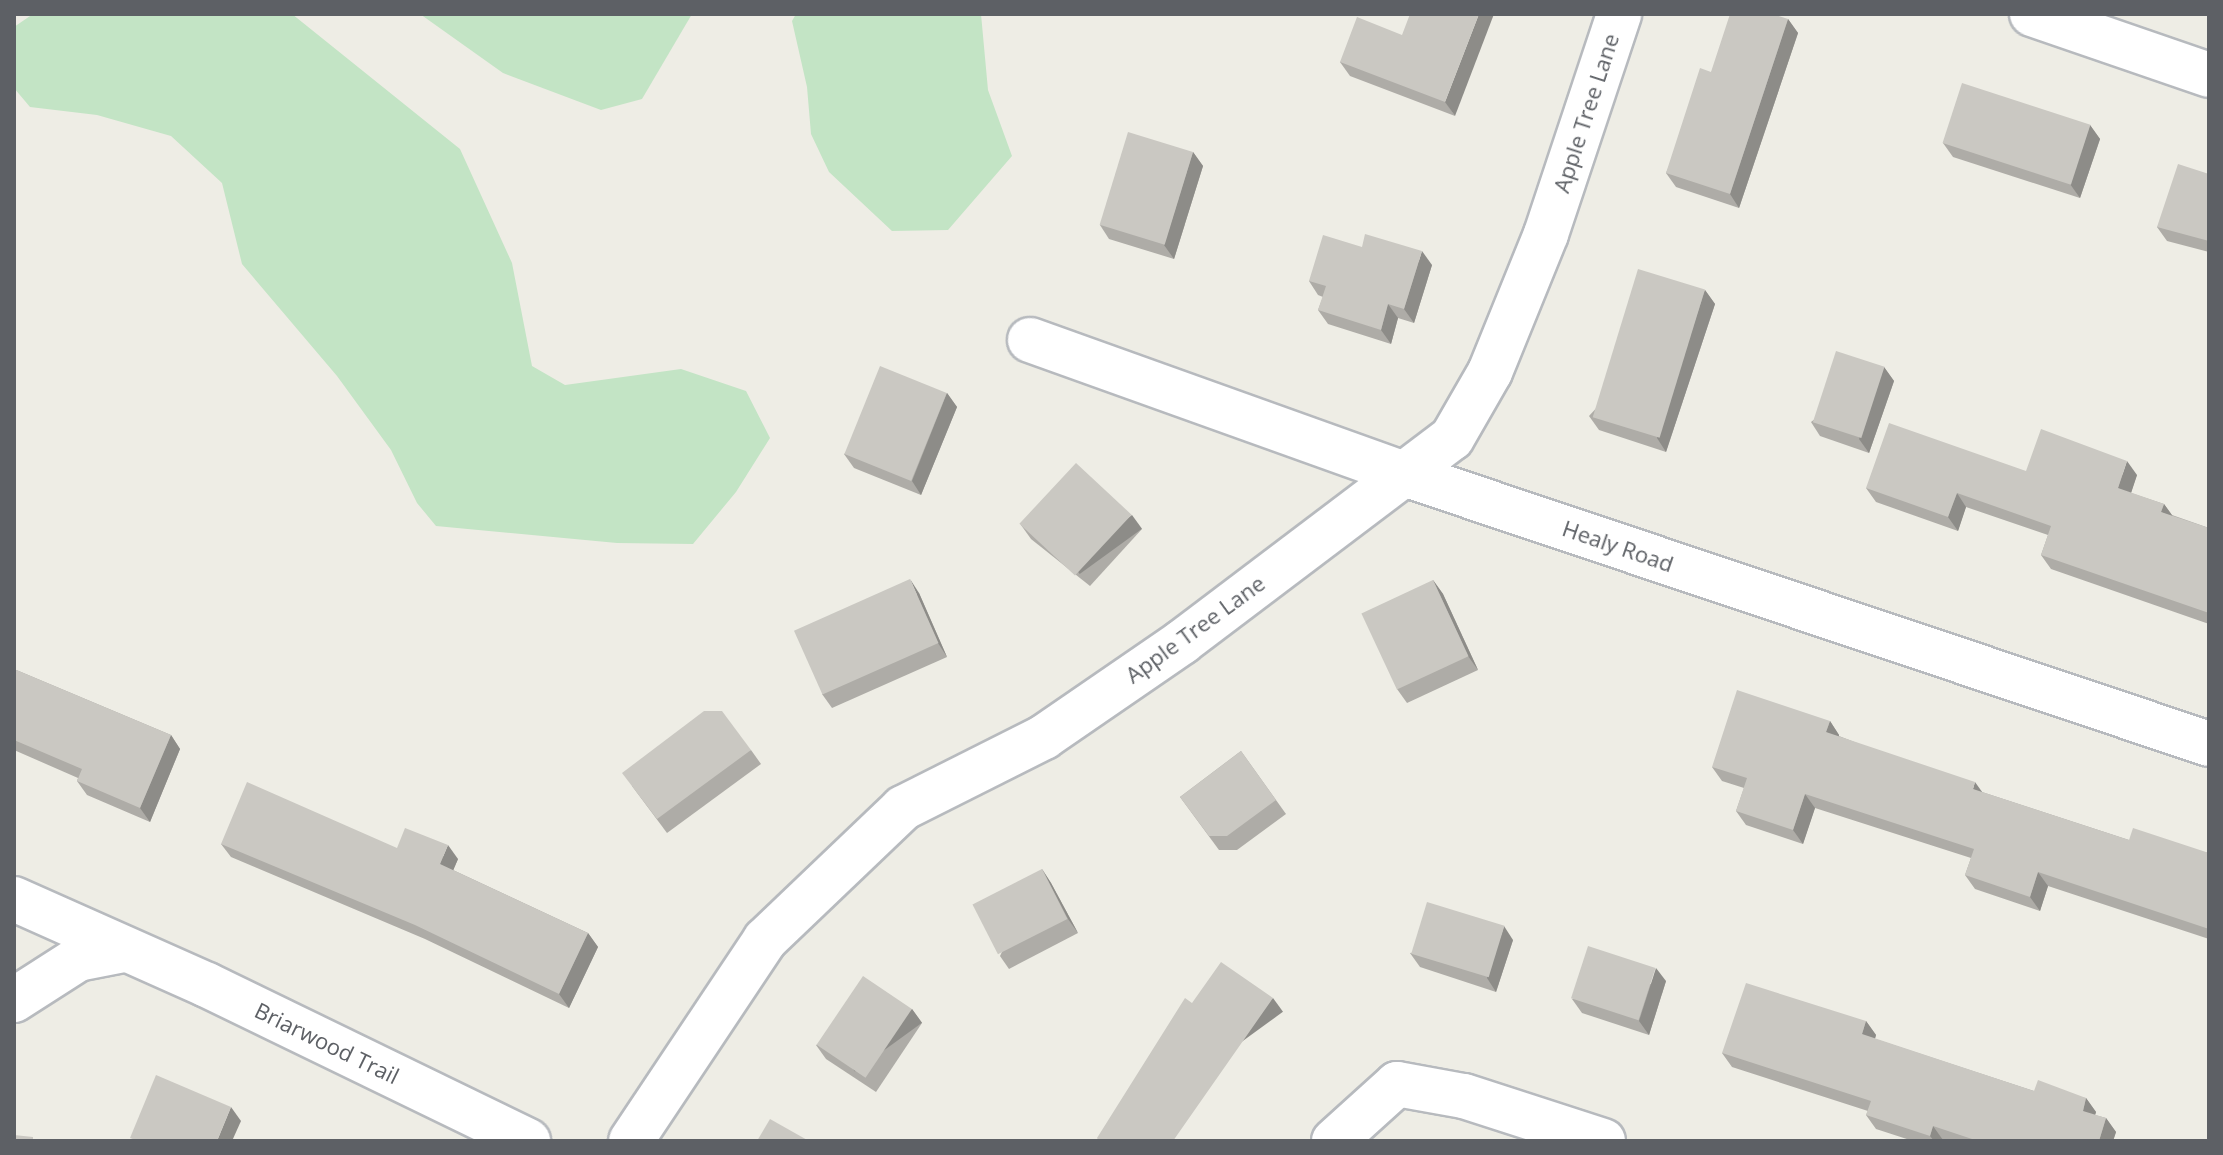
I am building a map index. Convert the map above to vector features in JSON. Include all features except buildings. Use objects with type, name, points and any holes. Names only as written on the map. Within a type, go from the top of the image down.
[{"type":"street","name":"Apple Tree Lane","points":[[631,1141],[765,940],[903,808],[1044,737],[1182,642],[1401,473],[1452,438],[1490,372],[1546,234],[1619,14]]},
{"type":"street","points":[[2032,14],[2209,75]]},
{"type":"street","name":"Healy Road","points":[[1030,340],[1401,473],[2209,744]]},
{"type":"street","name":"Briarwood Trail","points":[[14,899],[528,1141]]},
{"type":"street","points":[[14,1000],[78,959],[124,950]]},
{"type":"street","points":[[1345,1130],[1397,1084],[1464,1096],[1603,1141]]},
{"type":"green space","points":[[33,14],[292,14],[460,149],[512,263],[532,366],[565,385],[681,369],[746,391],[770,438],[736,492],[693,544],[617,543],[436,526],[417,503],[391,450],[337,376],[242,264],[222,183],[171,136],[97,115],[30,107],[14,88],[14,27]]},
{"type":"green space","points":[[420,14],[692,14],[642,99],[601,110],[503,73]]},
{"type":"green space","points":[[796,14],[981,14],[988,90],[1012,156],[948,230],[892,231],[829,172],[811,134],[807,87],[792,21]]}]
